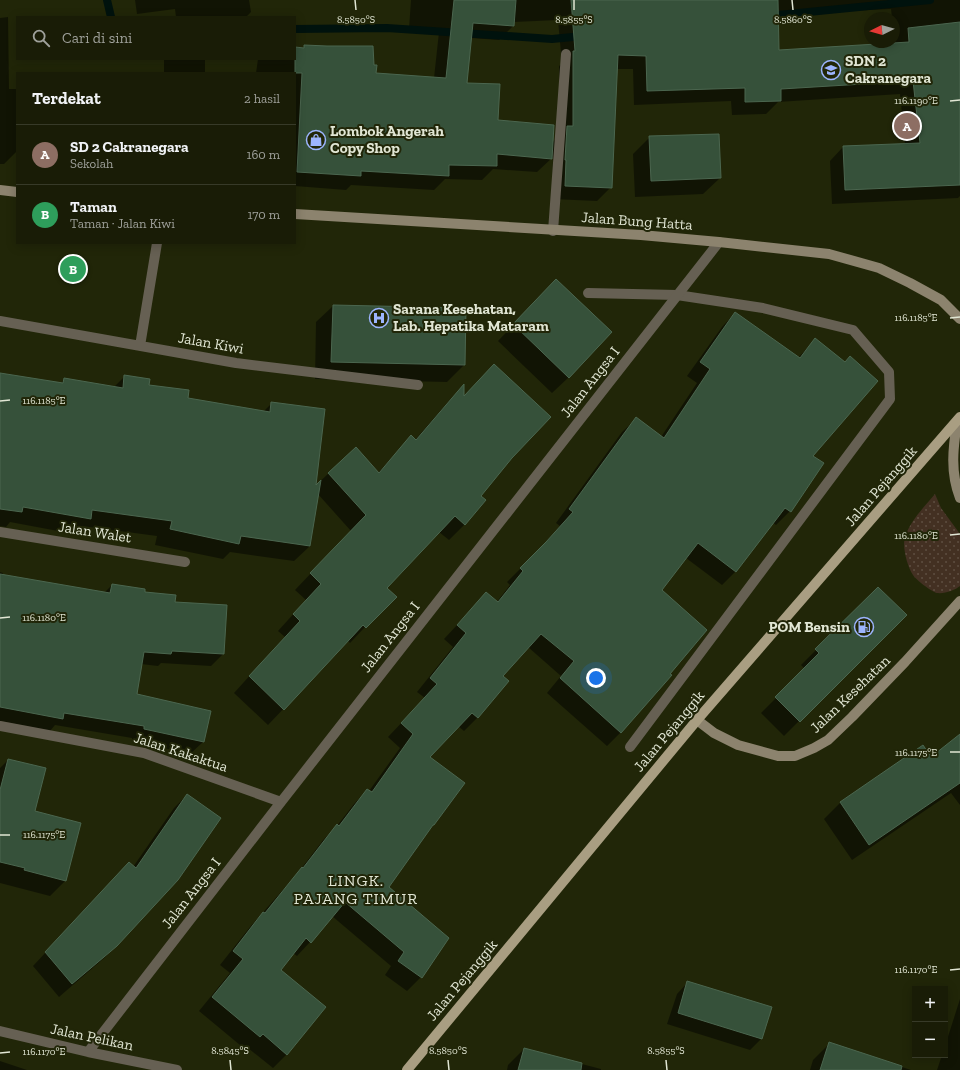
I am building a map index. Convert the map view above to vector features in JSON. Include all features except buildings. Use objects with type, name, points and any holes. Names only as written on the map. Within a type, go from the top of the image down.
[{"type":"main road","points":[[0,190],[16,192]]},
{"type":"main road","name":"Jalan Bung Hatta","points":[[296,214],[553,231],[641,235],[829,254],[879,268],[910,283],[941,300],[960,319]]},
{"type":"main road","points":[[959,419],[953,451],[953,471],[960,498]]},
{"type":"main road","name":"Jalan Pejanggik","points":[[407,1070],[697,720],[959,419]]},
{"type":"main road","name":"Jalan Kesehatan","points":[[697,720],[714,734],[738,745],[778,756],[795,756],[814,748],[828,740],[852,717],[905,662],[960,601]]},
{"type":"street","points":[[553,231],[566,54]]},
{"type":"street","name":"Jalan Angsa I","points":[[88,1052],[281,802],[719,242]]},
{"type":"street","points":[[140,346],[158,244]]},
{"type":"street","points":[[588,293],[677,295],[763,308],[853,330],[889,372],[890,399],[630,747]]},
{"type":"street","name":"Jalan Kiwi","points":[[0,321],[236,363],[418,385]]},
{"type":"street","name":"Jalan Walet","points":[[0,532],[185,562]]},
{"type":"street","name":"Jalan Kakaktua","points":[[0,726],[144,753],[281,802]]},
{"type":"street","name":"Jalan Pelikan","points":[[0,1031],[88,1052],[177,1070]]},
{"type":"shaded area","points":[[935,494],[941,508],[960,534],[960,586],[943,593],[937,593],[931,590],[914,577],[907,561],[904,545],[905,537],[910,525]]},
{"type":"waterway","points":[[107,0],[111,16]]},
{"type":"waterway","points":[[768,16],[930,0]]},
{"type":"waterway","points":[[296,29],[387,28],[552,39],[583,36]]},
{"type":"place","name":"SDN 2 Cakranegara","points":[[831,70]]},
{"type":"place","name":"SD 2 Cakranegara","points":[[907,126]]},
{"type":"place","name":"Lombok Angerah Copy Shop","points":[[316,140]]},
{"type":"place","name":"Taman","points":[[73,269]]},
{"type":"place","name":"Sarana Kesehatan, Lab. Hepatika Mataram","points":[[379,318]]},
{"type":"place","name":"POM Bensin","points":[[864,627]]},
{"type":"district","name":"LINGK. PAJANG TIMUR","points":[[356,889]]}]
